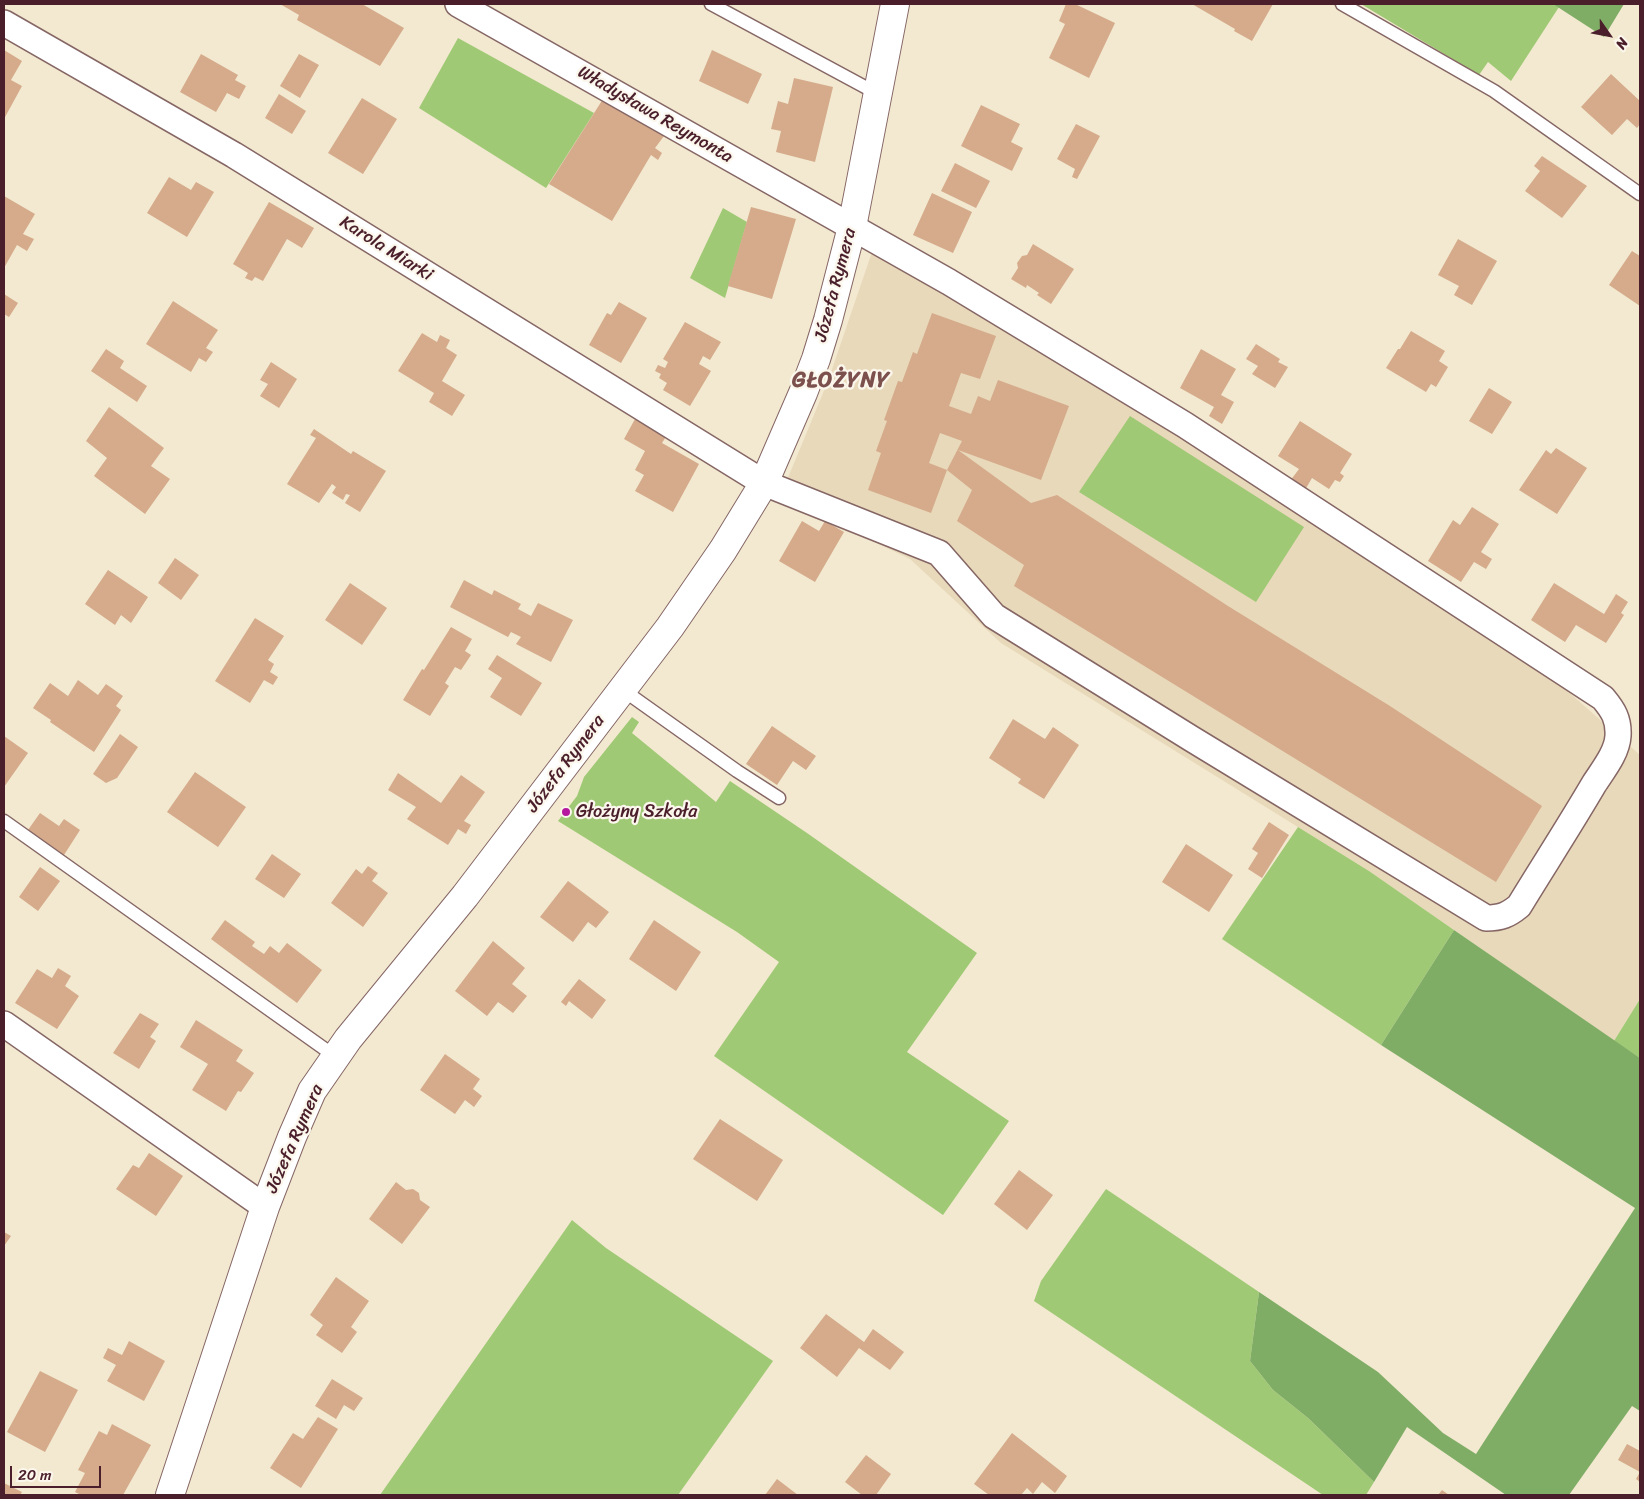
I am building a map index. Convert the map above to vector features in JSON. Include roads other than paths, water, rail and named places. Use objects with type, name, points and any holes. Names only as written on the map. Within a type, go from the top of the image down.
[{"type":"street","name":"Władysława Reymonta","points":[[458,4],[949,282],[1185,425],[1602,698],[1613,709],[1617,722],[1618,737],[1614,750],[1578,812],[1519,906],[1510,914],[1498,918],[1486,918],[994,616],[939,553],[764,483]]},
{"type":"street","name":"Józefa Rymera","points":[[170,1495],[265,1207],[312,1091],[348,1039],[465,896],[670,627],[723,550],[764,483],[816,360],[828,320],[852,227],[894,4]]},
{"type":"street","name":"Karola Miarki","points":[[4,23],[234,155],[764,483]]},
{"type":"street","points":[[4,1024],[265,1207]]},
{"type":"lane","points":[[711,4],[878,94]]},
{"type":"lane","points":[[1342,4],[1494,91],[1640,194]]},
{"type":"lane","points":[[623,690],[737,771],[779,798]]},
{"type":"lane","points":[[4,821],[336,1057]]},
{"type":"place","name":"Głożyny Szkoła","points":[[566,812]]},
{"type":"district","name":"GŁOŻYNY","points":[[841,381]]}]
